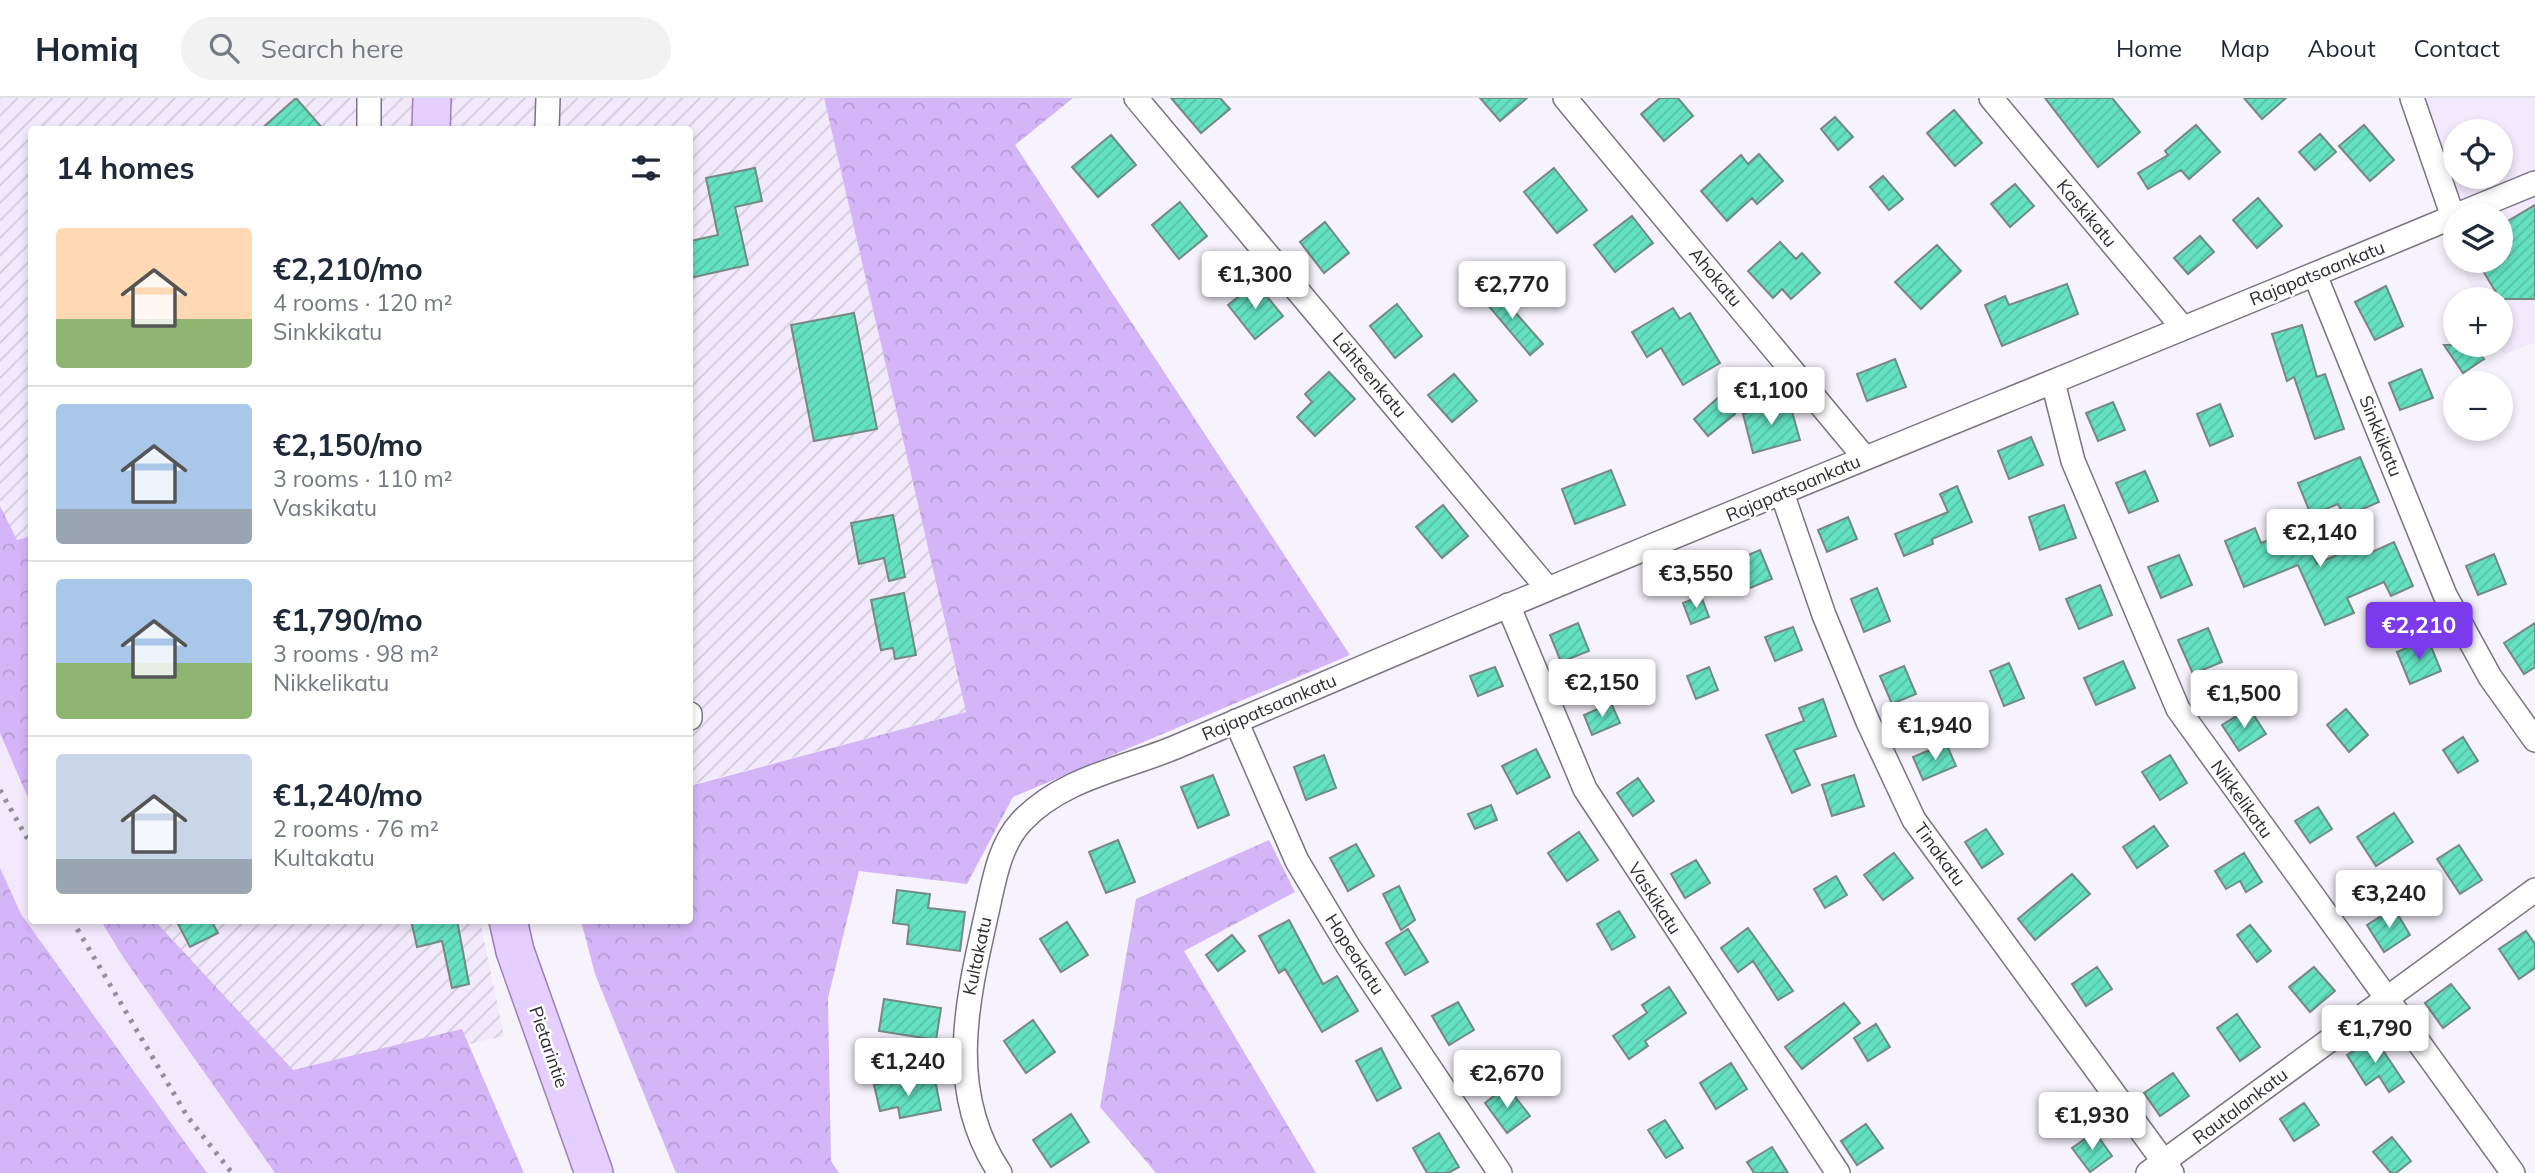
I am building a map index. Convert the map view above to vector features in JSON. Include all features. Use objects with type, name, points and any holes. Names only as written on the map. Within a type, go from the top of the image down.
[{"type":"main road","points":[[431,126],[432,98]]},
{"type":"main road","name":"Pietarintie","points":[[509,924],[520,964],[594,1173]]},
{"type":"street","points":[[369,98],[369,126]]},
{"type":"street","points":[[547,126],[548,98]]},
{"type":"street","name":"Lähteenkatu","points":[[1136,98],[1548,589]]},
{"type":"street","name":"Ahokatu","points":[[1565,98],[1865,458]]},
{"type":"street","name":"Kaskikatu","points":[[1991,98],[2183,328]]},
{"type":"street","points":[[2412,98],[2450,203]]},
{"type":"street","name":"Rajapatsaankatu","points":[[2487,203],[2535,183]]},
{"type":"street","name":"Rajapatsaankatu","points":[[1054,795],[1091,777],[1171,749],[1508,605],[2443,221]]},
{"type":"street","name":"Sinkkikatu","points":[[2315,275],[2445,595],[2490,677],[2535,740]]},
{"type":"street","name":"Nikkelikatu","points":[[2053,382],[2073,461],[2178,709],[2384,998],[2514,1173]]},
{"type":"street","name":"Tinakatu","points":[[1782,493],[1825,615],[1863,710],[1914,820],[2161,1169]]},
{"type":"street","name":"Vaskikatu","points":[[1508,605],[1585,789],[1838,1173]]},
{"type":"street","name":"Hopeakatu","points":[[1236,721],[1297,861],[1348,946],[1500,1173]]},
{"type":"street","name":"Kultakatu","points":[[1000,1173],[981,1140],[970,1109],[965,1072],[964,1028],[970,983],[996,869],[1008,842],[1020,824],[1054,795]]},
{"type":"street","name":"Rautalankatu","points":[[2161,1169],[2384,998],[2535,890]]},
{"type":"shaded area","points":[[0,98],[824,98],[966,712],[693,784],[693,126],[28,126],[28,686],[0,623]]},
{"type":"shaded area","points":[[2416,98],[2535,98],[2535,342],[2513,351],[2513,287],[2471,287],[2465,273],[2513,273],[2513,203],[2456,203],[2461,200],[2456,189],[2513,189],[2513,119],[2443,119],[2443,159]]},
{"type":"shaded area","points":[[2443,211],[2443,228],[2437,215]]},
{"type":"shaded area","points":[[0,733],[28,798],[28,924],[0,868]]},
{"type":"shaded area","points":[[28,924],[103,924],[123,957],[275,1173],[207,1173]]},
{"type":"shaded area","points":[[137,924],[481,924],[504,1036],[269,1092]]},
{"type":"green space","points":[[824,98],[1073,98],[1015,145],[1350,655],[1013,797],[967,884],[859,871],[828,998],[831,1161],[839,1173],[676,1173],[595,974],[582,924],[693,924],[693,785],[966,712]]},
{"type":"green space","points":[[0,506],[17,540],[28,537],[28,798],[0,733]]},
{"type":"green space","points":[[1269,840],[1295,892],[1184,951],[1316,1173],[1156,1173],[1100,1107],[1136,899]]},
{"type":"green space","points":[[0,868],[21,914],[207,1173],[0,1173]]},
{"type":"green space","points":[[103,924],[158,924],[293,1070],[462,1029],[524,1173],[275,1173],[123,957]]},
{"type":"building","points":[[296,98],[320,126],[264,126]]},
{"type":"building","points":[[1171,98],[1220,98],[1230,109],[1201,133]]},
{"type":"building","points":[[1480,98],[1527,98],[1500,121]]},
{"type":"building","points":[[1660,98],[1678,98],[1693,116],[1664,141],[1641,114]]},
{"type":"building","points":[[2045,98],[2112,98],[2140,132],[2098,167]]},
{"type":"building","points":[[2244,98],[2286,98],[2262,119]]},
{"type":"building","points":[[1954,110],[1982,143],[1955,166],[1927,133]]},
{"type":"building","points":[[1835,117],[1853,137],[1838,150],[1821,129]]},
{"type":"building","points":[[2196,125],[2220,152],[2189,179],[2181,170],[2148,189],[2138,173],[2168,155],[2165,151]]},
{"type":"building","points":[[2364,125],[2394,160],[2370,181],[2339,146]]},
{"type":"building","points":[[2320,134],[2336,152],[2315,170],[2299,152]]},
{"type":"building","points":[[1111,135],[1136,165],[1098,197],[1072,167]]},
{"type":"building","points":[[1759,154],[1783,181],[1757,204],[1752,198],[1727,221],[1701,191],[1741,155],[1748,164]]},
{"type":"building","points":[[755,168],[762,201],[735,207],[748,265],[693,277],[693,240],[718,235],[706,178]]},
{"type":"building","points":[[1554,168],[1587,210],[1557,233],[1524,192]]},
{"type":"building","points":[[1883,176],[1903,199],[1889,210],[1870,187]]},
{"type":"building","points":[[2015,184],[2034,206],[2010,227],[1991,204]]},
{"type":"building","points":[[2258,198],[2282,226],[2257,248],[2233,220]]},
{"type":"building","points":[[1180,202],[1207,236],[1179,259],[1152,225]]},
{"type":"building","points":[[2535,205],[2535,299],[2513,299],[2513,287],[2493,287],[2484,273],[2513,273],[2513,218]]},
{"type":"building","points":[[1632,216],[1653,243],[1615,272],[1594,245]]},
{"type":"building","points":[[1325,222],[1349,253],[1324,273],[1300,242]]},
{"type":"building","points":[[2200,236],[2214,252],[2188,274],[2174,258]]},
{"type":"building","points":[[1780,242],[1796,259],[1802,253],[1820,273],[1791,299],[1782,289],[1773,298],[1748,271]]},
{"type":"building","points":[[1937,245],[1961,271],[1921,309],[1895,282]]},
{"type":"building","points":[[1256,283],[1283,316],[1255,339],[1228,305]]},
{"type":"building","points":[[2067,284],[2078,314],[2002,346],[1985,305],[2005,296],[2009,305]]},
{"type":"building","points":[[2386,286],[2403,326],[2375,340],[2355,302]]},
{"type":"building","points":[[1493,287],[1543,344],[1530,355],[1482,298]]},
{"type":"building","points":[[1397,304],[1422,336],[1395,358],[1370,326]]},
{"type":"building","points":[[1673,308],[1680,319],[1690,313],[1720,363],[1683,385],[1661,348],[1647,357],[1632,332]]},
{"type":"building","points":[[854,313],[877,429],[814,441],[791,325]]},
{"type":"building","points":[[2302,325],[2317,377],[2325,374],[2344,429],[2315,439],[2294,377],[2287,381],[2272,334]]},
{"type":"building","points":[[2452,357],[2484,359],[2466,371],[2462,371]]},
{"type":"building","points":[[1895,359],[1906,387],[1867,401],[1857,374]]},
{"type":"building","points":[[2421,369],[2433,398],[2400,410],[2389,383]]},
{"type":"building","points":[[1329,372],[1355,399],[1315,436],[1297,417],[1312,402],[1305,394]]},
{"type":"building","points":[[1454,374],[1477,401],[1452,422],[1428,395]]},
{"type":"building","points":[[1720,396],[1735,414],[1708,436],[1694,419]]},
{"type":"building","points":[[1789,401],[1800,440],[1753,453],[1743,414]]},
{"type":"building","points":[[2113,402],[2125,430],[2098,441],[2086,413]]},
{"type":"building","points":[[2220,404],[2233,436],[2210,446],[2197,414]]},
{"type":"building","points":[[2031,437],[2043,465],[2009,479],[1998,451]]},
{"type":"building","points":[[2360,457],[2379,502],[2344,517],[2338,504],[2311,515],[2298,483]]},
{"type":"building","points":[[1611,470],[1625,505],[1575,524],[1562,489]]},
{"type":"building","points":[[2145,471],[2158,501],[2129,513],[2116,483]]},
{"type":"building","points":[[1957,486],[1972,522],[1932,539],[1933,544],[1904,556],[1895,534],[1948,512],[1940,494]]},
{"type":"building","points":[[1443,505],[1468,536],[1442,558],[1416,527]]},
{"type":"building","points":[[2064,505],[2076,538],[2040,550],[2029,517]]},
{"type":"building","points":[[893,515],[905,577],[889,581],[884,558],[859,564],[851,523]]},
{"type":"building","points":[[1848,517],[1857,539],[1827,552],[1818,530]]},
{"type":"building","points":[[2302,527],[2317,564],[2365,542],[2370,553],[2394,542],[2413,586],[2391,596],[2384,582],[2347,598],[2354,613],[2325,625],[2298,565],[2244,587],[2225,541],[2255,528],[2261,543]]},
{"type":"building","points":[[1760,550],[1772,579],[1745,590],[1733,561]]},
{"type":"building","points":[[2494,554],[2506,584],[2478,595],[2466,566]]},
{"type":"building","points":[[2179,555],[2192,585],[2161,598],[2148,567]]},
{"type":"building","points":[[2100,585],[2112,615],[2079,629],[2066,599]]},
{"type":"building","points":[[1877,588],[1890,621],[1864,632],[1851,599]]},
{"type":"building","points":[[904,593],[916,655],[895,659],[893,648],[881,650],[871,600]]},
{"type":"building","points":[[1701,596],[1709,617],[1691,624],[1683,603]]},
{"type":"building","points":[[1578,623],[1589,651],[1561,662],[1550,635]]},
{"type":"building","points":[[2535,623],[2535,667],[2524,674],[2504,643]]},
{"type":"building","points":[[1793,627],[1802,650],[1775,661],[1765,637]]},
{"type":"building","points":[[2208,628],[2222,662],[2193,674],[2178,640]]},
{"type":"building","points":[[2428,639],[2441,671],[2410,684],[2397,652]]},
{"type":"building","points":[[2123,661],[2135,688],[2096,705],[2084,678]]},
{"type":"building","points":[[2009,663],[2024,698],[2004,706],[1990,671]]},
{"type":"building","points":[[1904,666],[1916,694],[1892,704],[1880,676]]},
{"type":"building","points":[[1495,667],[1503,686],[1478,696],[1470,676]]},
{"type":"building","points":[[1709,667],[1718,690],[1696,699],[1687,676]]},
{"type":"building","points":[[1823,699],[1836,736],[1794,750],[1810,785],[1792,793],[1766,735],[1804,721],[1799,708]]},
{"type":"building","points":[[1611,703],[1620,723],[1592,735],[1584,715]]},
{"type":"building","points":[[2249,708],[2266,734],[2239,751],[2222,725]]},
{"type":"building","points":[[2346,709],[2368,735],[2349,752],[2327,725]]},
{"type":"building","points":[[2463,737],[2478,761],[2458,773],[2443,750]]},
{"type":"building","points":[[1946,743],[1956,766],[1923,780],[1913,757]]},
{"type":"building","points":[[1536,749],[1550,777],[1517,794],[1502,766]]},
{"type":"building","points":[[1324,755],[1336,788],[1306,800],[1294,767]]},
{"type":"building","points":[[2170,755],[2187,783],[2160,800],[2142,772]]},
{"type":"building","points":[[1213,775],[1229,815],[1198,828],[1181,787]]},
{"type":"building","points":[[1854,775],[1864,806],[1832,816],[1822,785]]},
{"type":"building","points":[[1638,778],[1654,801],[1633,816],[1617,793]]},
{"type":"building","points":[[1491,805],[1497,820],[1475,829],[1468,814]]},
{"type":"building","points":[[2318,807],[2332,829],[2310,843],[2295,821]]},
{"type":"building","points":[[2394,813],[2413,842],[2376,866],[2357,837]]},
{"type":"building","points":[[2154,826],[2168,846],[2137,868],[2123,847]]},
{"type":"building","points":[[1986,829],[2003,854],[1982,868],[1965,842]]},
{"type":"building","points":[[1579,832],[1598,860],[1567,881],[1548,853]]},
{"type":"building","points":[[1118,840],[1135,882],[1106,893],[1089,852]]},
{"type":"building","points":[[1356,844],[1374,876],[1348,891],[1330,858]]},
{"type":"building","points":[[2459,845],[2482,880],[2460,894],[2437,859]]},
{"type":"building","points":[[1894,853],[1913,878],[1883,900],[1864,875]]},
{"type":"building","points":[[2244,853],[2262,882],[2246,892],[2240,881],[2226,889],[2215,871]]},
{"type":"building","points":[[1696,860],[1710,883],[1685,898],[1671,874]]},
{"type":"building","points":[[2072,874],[2090,894],[2035,940],[2018,919]]},
{"type":"building","points":[[1836,876],[1847,895],[1825,908],[1814,889]]},
{"type":"building","points":[[1399,886],[1415,920],[1401,930],[1383,894]]},
{"type":"building","points":[[897,890],[930,894],[928,908],[965,912],[960,951],[907,944],[909,925],[893,923]]},
{"type":"building","points":[[2394,908],[2410,935],[2384,952],[2367,925]]},
{"type":"building","points":[[1619,911],[1635,937],[1612,950],[1597,924]]},
{"type":"building","points":[[1289,920],[1323,984],[1337,976],[1358,1011],[1322,1032],[1285,969],[1279,973],[1259,936]]},
{"type":"building","points":[[1067,922],[1088,955],[1061,972],[1040,939]]},
{"type":"building","points":[[178,924],[213,924],[218,933],[190,947]]},
{"type":"building","points":[[412,924],[458,924],[469,984],[452,988],[442,941],[417,947]]},
{"type":"building","points":[[2250,925],[2271,951],[2257,962],[2237,935]]},
{"type":"building","points":[[1748,928],[1793,991],[1778,1000],[1753,961],[1738,972],[1721,948]]},
{"type":"building","points":[[1408,929],[1428,962],[1405,975],[1386,943]]},
{"type":"building","points":[[2526,931],[2535,944],[2535,968],[2519,979],[2499,949]]},
{"type":"building","points":[[1232,935],[1245,951],[1218,971],[1206,955]]},
{"type":"building","points":[[2097,967],[2112,989],[2086,1006],[2072,984]]},
{"type":"building","points":[[2314,967],[2335,991],[2310,1012],[2289,987]]},
{"type":"building","points":[[2451,984],[2470,1008],[2443,1028],[2425,1003]]},
{"type":"building","points":[[1669,987],[1686,1013],[1645,1041],[1648,1046],[1629,1059],[1613,1036],[1647,1013],[1642,1005]]},
{"type":"building","points":[[884,999],[941,1008],[936,1040],[879,1031]]},
{"type":"building","points":[[1458,1002],[1474,1030],[1449,1045],[1432,1016]]},
{"type":"building","points":[[1844,1003],[1860,1023],[1802,1069],[1785,1047]]},
{"type":"building","points":[[2237,1014],[2260,1047],[2240,1061],[2217,1028]]},
{"type":"building","points":[[1033,1020],[1055,1052],[1026,1073],[1004,1041]]},
{"type":"building","points":[[1876,1024],[1890,1047],[1868,1061],[1854,1038]]},
{"type":"building","points":[[2374,1037],[2404,1082],[2389,1092],[2379,1076],[2366,1085],[2347,1055]]},
{"type":"building","points":[[1381,1048],[1401,1088],[1377,1101],[1356,1061]]},
{"type":"building","points":[[1731,1063],[1747,1089],[1716,1109],[1700,1083]]},
{"type":"building","points":[[2173,1073],[2189,1096],[2160,1116],[2144,1093]]},
{"type":"building","points":[[901,1079],[903,1086],[935,1080],[941,1110],[900,1118],[898,1107],[880,1111],[874,1085]]},
{"type":"building","points":[[1507,1086],[1530,1116],[1507,1133],[1485,1103]]},
{"type":"building","points":[[2304,1103],[2319,1125],[2294,1141],[2280,1119]]},
{"type":"building","points":[[1071,1114],[1089,1142],[1051,1167],[1033,1140]]},
{"type":"building","points":[[1665,1120],[1683,1148],[1666,1158],[1648,1130]]},
{"type":"building","points":[[1866,1124],[1883,1148],[1857,1165],[1841,1141]]},
{"type":"building","points":[[2095,1132],[2112,1156],[2090,1172],[2072,1148]]},
{"type":"building","points":[[1439,1133],[1459,1167],[1448,1173],[1427,1173],[1413,1148]]},
{"type":"building","points":[[2392,1137],[2411,1161],[2396,1173],[2391,1173],[2373,1152]]},
{"type":"building","points":[[1772,1147],[1788,1173],[1754,1173],[1747,1162]]},
{"type":"railway","points":[[0,790],[28,840]]},
{"type":"railway","points":[[74,924],[187,1116],[232,1173]]}]
